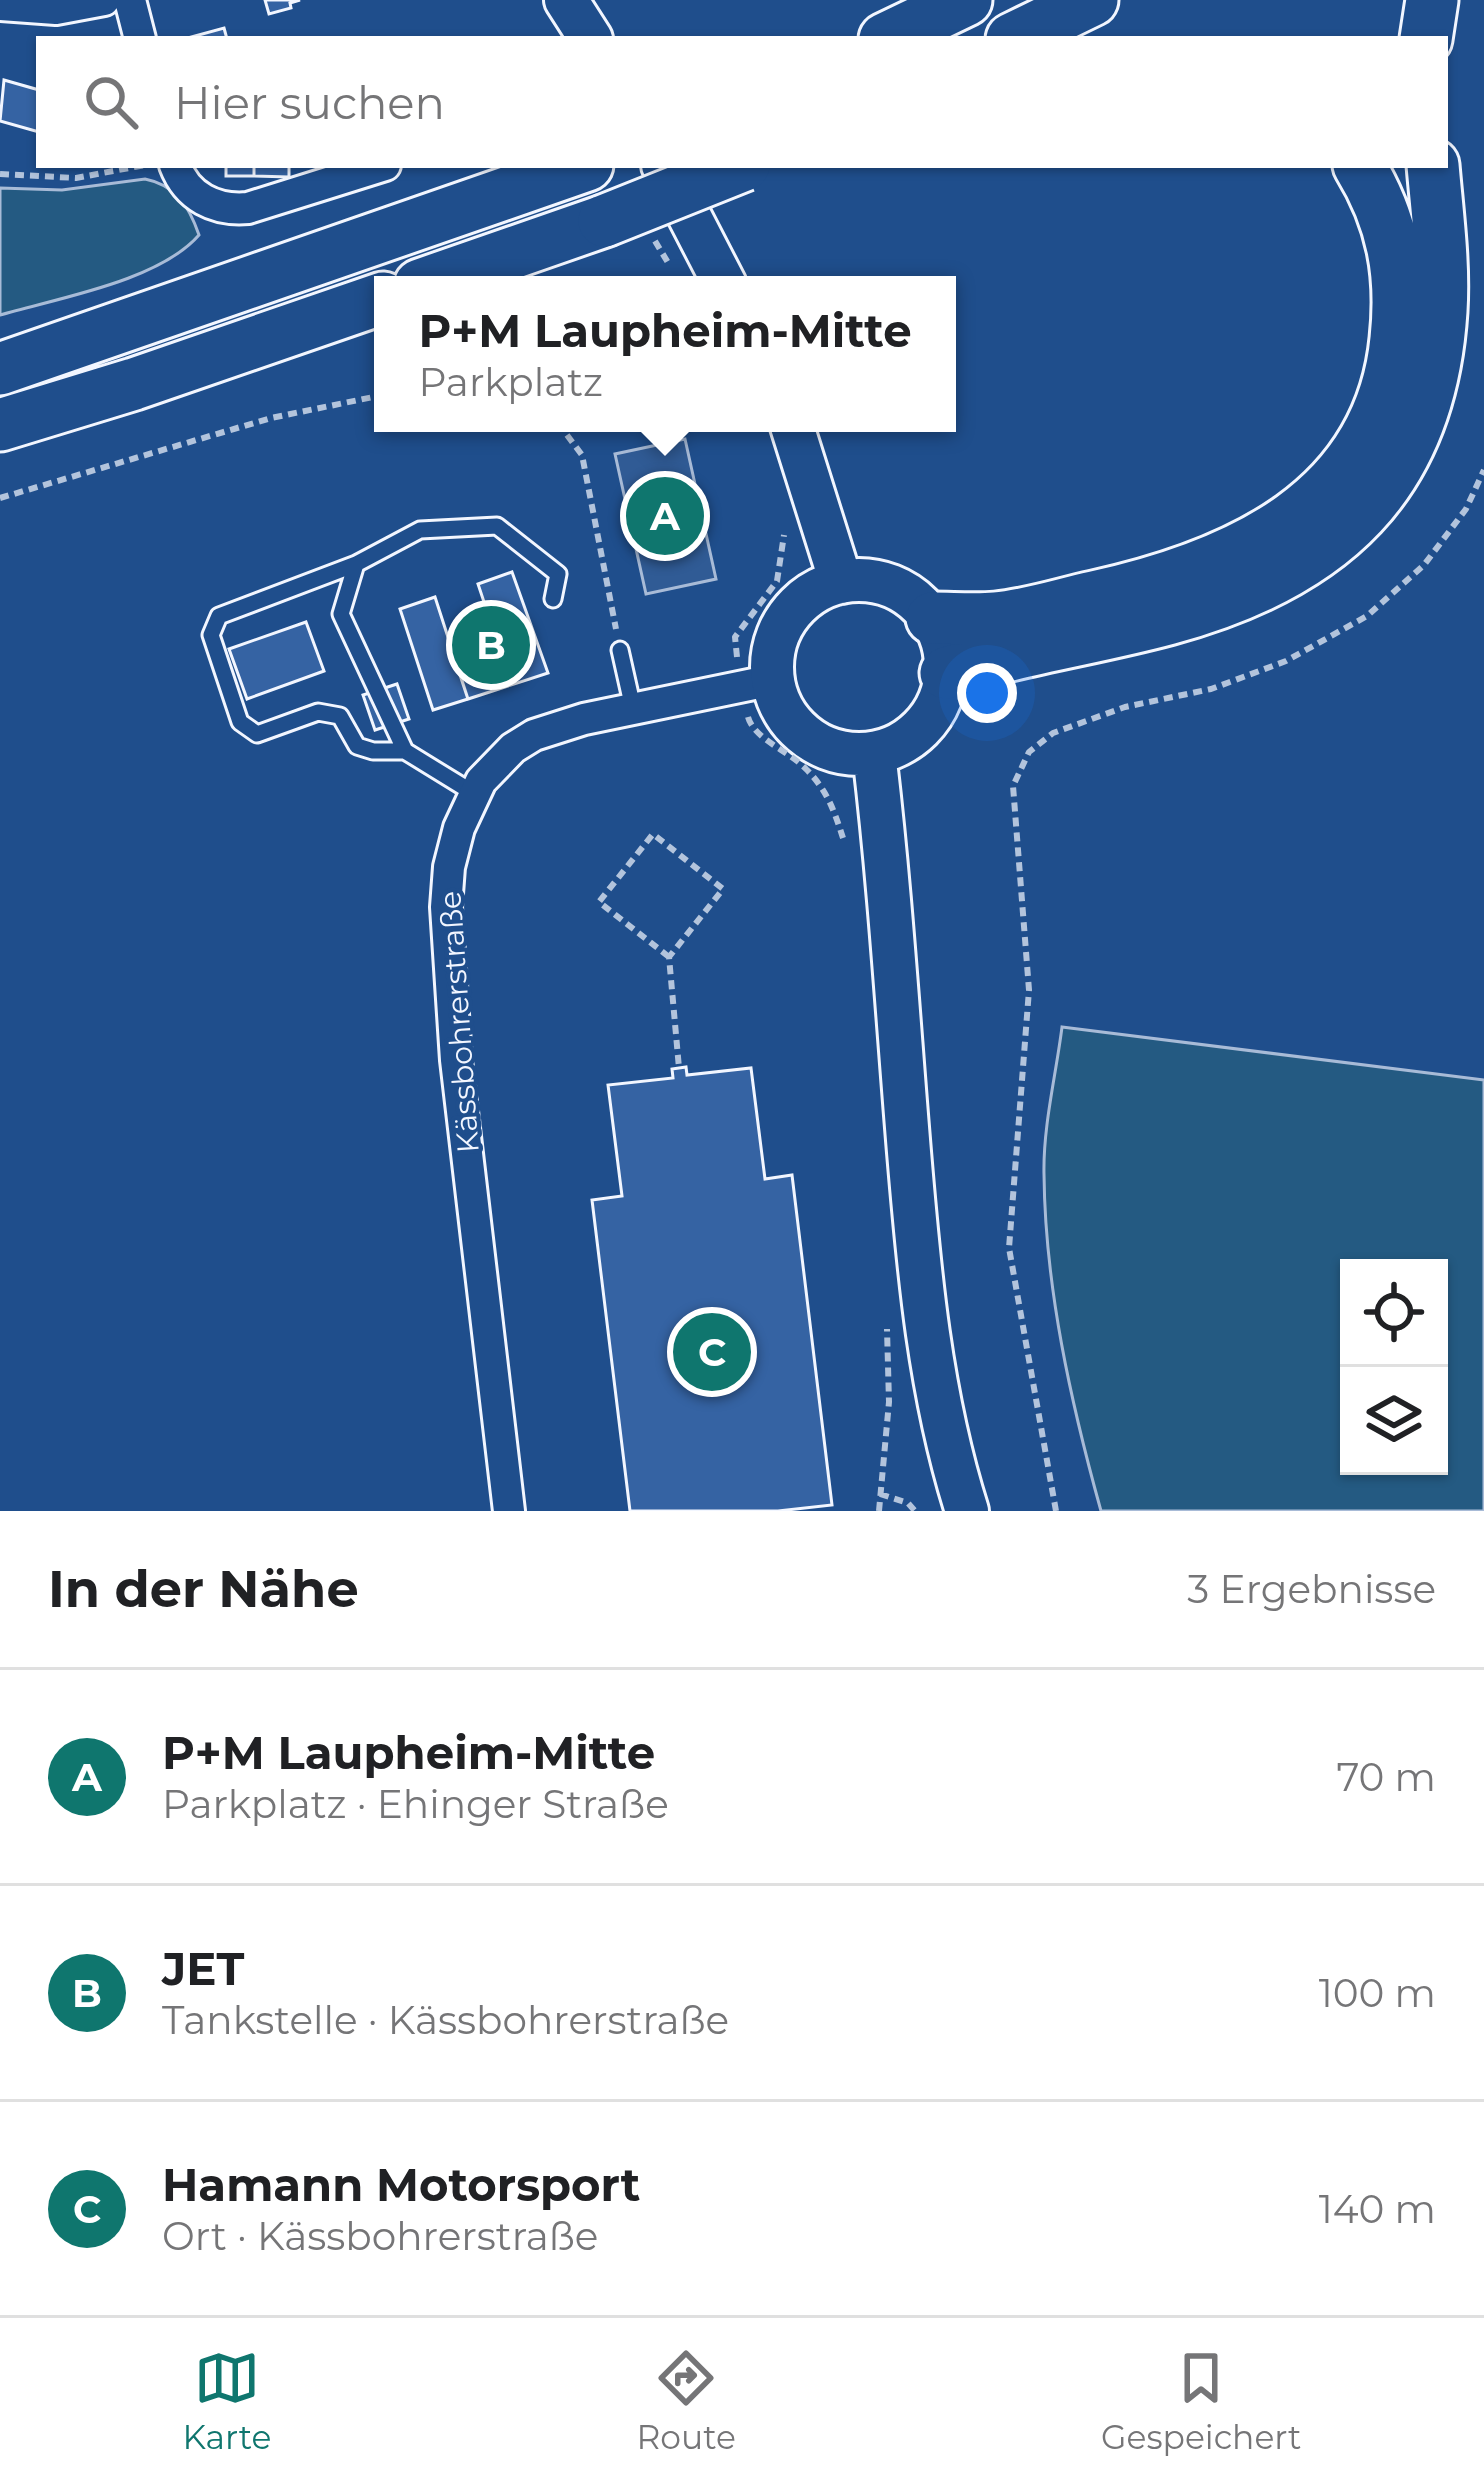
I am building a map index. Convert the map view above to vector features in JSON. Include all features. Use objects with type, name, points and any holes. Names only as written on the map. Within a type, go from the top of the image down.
[{"type":"highway","points":[[879,36],[934,0]]},
{"type":"highway","points":[[892,36],[966,0]]},
{"type":"highway","points":[[1018,36],[1092,0]]},
{"type":"highway","points":[[1426,36],[1432,0]]},
{"type":"highway","points":[[0,369],[578,168]]},
{"type":"highway","points":[[446,276],[736,168]]},
{"type":"highway","points":[[932,618],[996,618],[1161,582],[1254,544],[1326,491],[1360,448],[1384,395],[1395,355],[1398,273],[1391,231],[1361,168]]},
{"type":"highway","points":[[946,673],[993,657],[1166,620],[1221,603],[1283,577],[1328,546],[1368,508],[1404,458],[1436,364],[1442,308],[1433,168]]},
{"type":"highway","points":[[0,425],[374,301]]},
{"type":"main road","points":[[566,0],[589,36]]},
{"type":"main road","points":[[665,168],[720,276]]},
{"type":"main road","points":[[794,432],[841,582]]},
{"type":"main road","points":[[841,582],[882,583],[918,603],[932,618],[946,654],[946,673],[942,695],[916,734],[874,753],[851,754],[829,749],[791,722],[773,680],[777,637],[788,617],[820,589],[841,582]]},
{"type":"main road","points":[[874,753],[919,1277],[938,1390],[967,1511]]},
{"type":"street","points":[[0,5],[56,8],[104,0]]},
{"type":"street","points":[[130,0],[139,36]]},
{"type":"street","points":[[176,168],[195,195],[230,210],[375,168]]},
{"type":"street","name":"Kässbohrerstraße","points":[[509,1511],[456,1060],[446,907],[454,848],[481,781],[534,735],[633,708],[773,680]]},
{"type":"lane","points":[[475,794],[405,751],[358,746],[340,716],[318,712],[257,734],[240,722],[211,635],[219,616],[356,564],[420,530],[497,526],[558,574],[553,598]]},
{"type":"lane","points":[[356,564],[341,614],[405,751]]},
{"type":"lane","points":[[620,650],[633,708]]},
{"type":"path","points":[[0,174],[76,178],[131,168]]},
{"type":"path","points":[[0,498],[271,418],[374,397]]},
{"type":"path","points":[[565,432],[582,455],[620,650]]},
{"type":"path","points":[[1056,1511],[1010,1248],[1029,990],[1013,786],[1029,752],[1053,733],[1125,707],[1211,689],[1286,661],[1367,616],[1424,566],[1466,508],[1484,470]]},
{"type":"path","points":[[735,637],[777,581],[784,536],[780,514]]},
{"type":"path","points":[[751,728],[803,766],[831,798],[845,846]]},
{"type":"path","points":[[669,957],[599,902],[652,834],[723,889],[669,957],[679,1068]]},
{"type":"path","points":[[879,1511],[889,1402],[886,1307]]},
{"type":"path","points":[[880,1494],[908,1503],[915,1511]]},
{"type":"shaded area","points":[[145,179],[180,198],[199,235],[159,265],[134,276],[0,315],[0,188],[62,190]]},
{"type":"shaded area","points":[[685,439],[716,579],[646,594],[615,454]]},
{"type":"shaded area","points":[[1062,1027],[1484,1080],[1484,1511],[1101,1511],[1070,1387],[1049,1259],[1044,1156]]},
{"type":"building","points":[[265,0],[300,0],[269,14]]},
{"type":"building","points":[[224,28],[226,36],[195,36]]},
{"type":"building","points":[[4,80],[36,89],[36,131],[0,121]]},
{"type":"building","points":[[226,168],[254,168],[254,176],[226,176]]},
{"type":"building","points":[[254,168],[289,168],[289,177],[254,176]]},
{"type":"building","points":[[512,572],[548,673],[468,699],[449,642],[492,626],[478,584]]},
{"type":"building","points":[[435,597],[468,699],[433,710],[400,609]]},
{"type":"building","points":[[306,622],[324,671],[247,699],[229,649]]},
{"type":"building","points":[[397,684],[409,719],[375,730],[363,695]]},
{"type":"building","points":[[686,1067],[687,1075],[751,1068],[765,1179],[792,1175],[832,1505],[778,1511],[630,1511],[592,1200],[622,1196],[608,1085],[673,1078],[672,1069]]},
{"type":"place","name":"P+M Laupheim-Mitte","points":[[665,516]]},
{"type":"place","name":"JET","points":[[491,645]]},
{"type":"place","name":"Hamann Motorsport","points":[[712,1352]]}]
